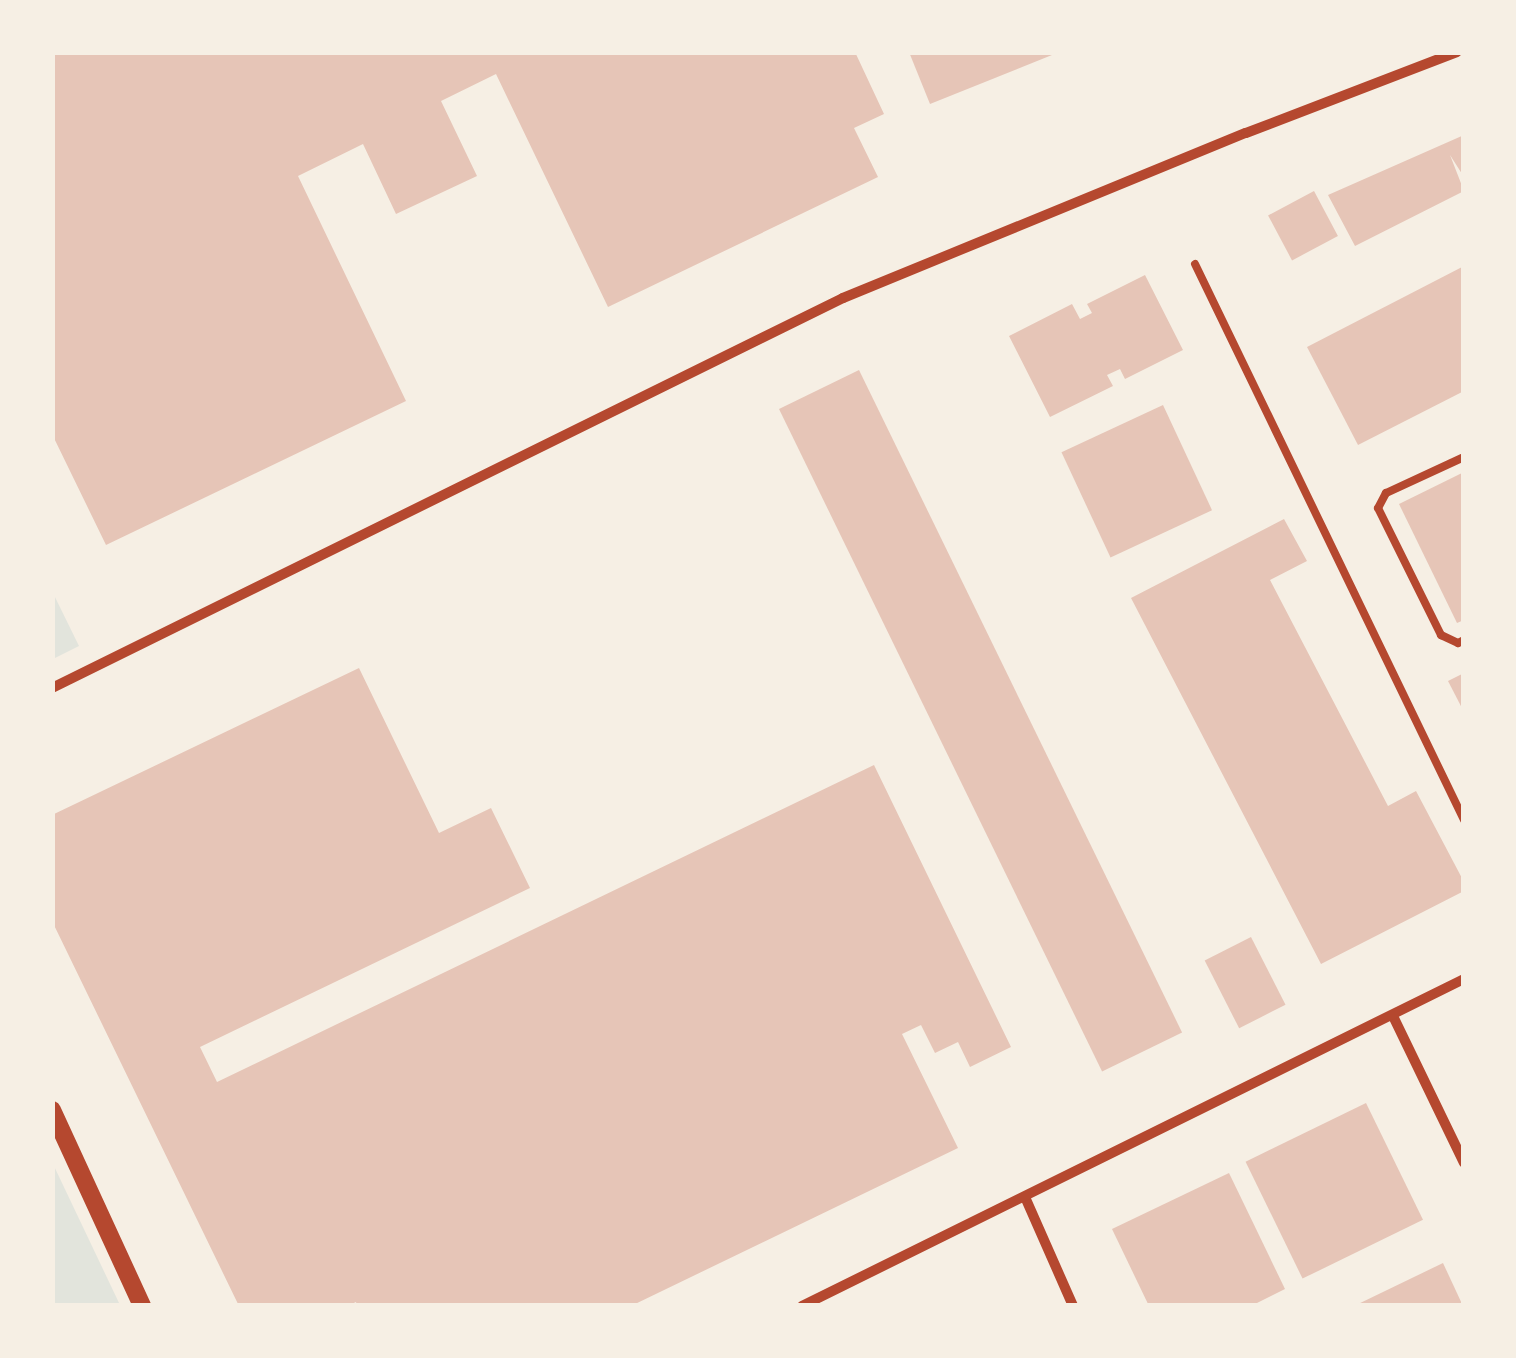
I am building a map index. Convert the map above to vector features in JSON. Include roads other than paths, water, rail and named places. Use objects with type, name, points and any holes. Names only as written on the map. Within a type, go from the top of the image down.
[{"type":"street","points":[[52,688],[843,298],[1246,133],[1457,52]]},
{"type":"street","points":[[802,1306],[1464,980]]},
{"type":"street","points":[[1393,1016],[1464,1163]]},
{"type":"street","points":[[52,1110],[142,1306]]},
{"type":"street","points":[[1025,1197],[1073,1306]]},
{"type":"lane","points":[[1195,264],[1464,820]]},
{"type":"lane","points":[[1464,456],[1386,493],[1378,508],[1441,636],[1458,644],[1464,640]]}]
